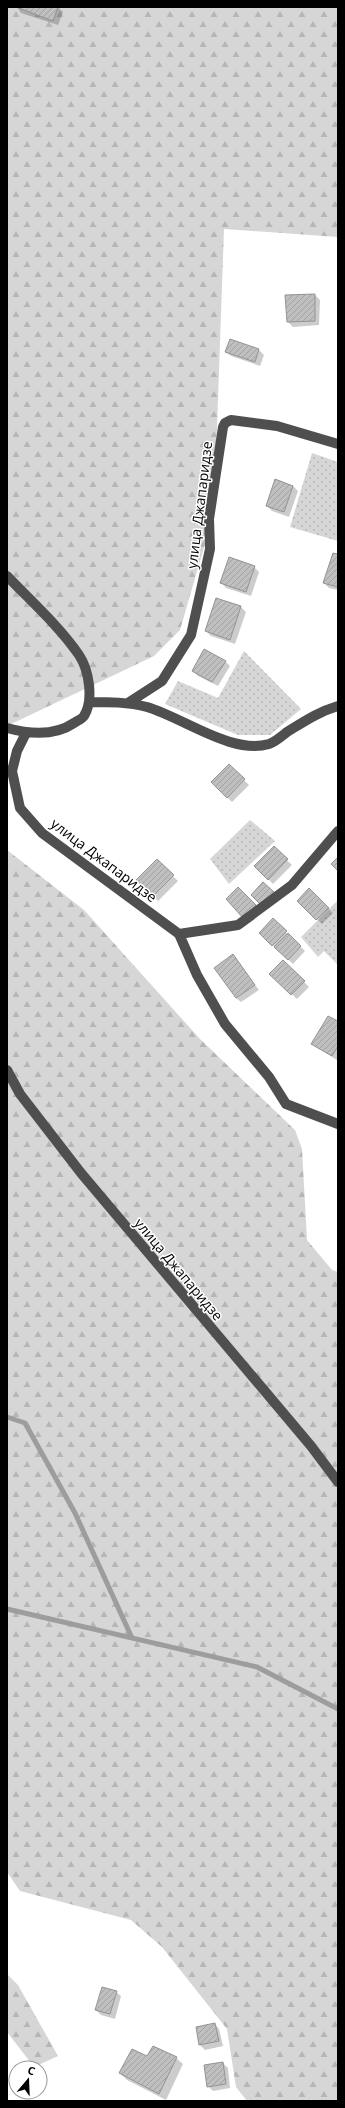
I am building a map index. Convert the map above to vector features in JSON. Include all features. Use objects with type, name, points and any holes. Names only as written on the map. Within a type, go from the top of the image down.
[{"type":"street","name":"улица Джапаридзе","points":[[128,703],[162,681],[191,635],[210,549],[209,520],[223,427],[225,423],[231,420],[277,426],[338,444]]},
{"type":"street","points":[[7,576],[57,628],[79,656],[87,676],[90,702],[84,717],[64,730],[26,733],[7,728]]},
{"type":"street","points":[[90,702],[128,703],[147,707],[191,724],[216,737],[244,747],[270,744],[320,711],[338,706]]},
{"type":"street","name":"улица Джапаридзе","points":[[26,733],[17,751],[12,771],[20,808],[42,833],[179,934],[197,975],[225,1024],[270,1077],[286,1104],[338,1124]]},
{"type":"street","points":[[179,934],[238,925],[292,885],[338,831]]},
{"type":"street","name":"улица Джапаридзе","points":[[7,1070],[20,1094],[81,1174],[311,1446],[338,1482]]},
{"type":"green space","points":[[7,7],[338,7],[338,237],[224,229],[214,513],[180,630],[154,656],[7,726]]},
{"type":"green space","points":[[312,453],[338,462],[338,541],[290,527]]},
{"type":"green space","points":[[244,651],[301,709],[270,735],[238,735],[165,704],[178,681],[218,698]]},
{"type":"green space","points":[[250,820],[275,841],[229,884],[210,859]]},
{"type":"green space","points":[[7,850],[84,910],[200,1039],[295,1130],[302,1149],[307,1240],[332,1270],[338,1272],[338,2101],[247,2101],[236,2087],[227,2029],[162,1947],[131,1920],[20,1891],[7,1872]]},
{"type":"green space","points":[[338,900],[338,965],[324,951],[318,957],[301,937]]},
{"type":"green space","points":[[7,1974],[18,1985],[58,2056],[48,2061],[29,2060],[7,2032]]},
{"type":"building","points":[[16,7],[58,7],[53,21]]},
{"type":"building","points":[[315,294],[315,321],[287,322],[285,295]]},
{"type":"building","points":[[230,339],[259,349],[255,362],[225,352]]},
{"type":"building","points":[[275,479],[293,486],[284,512],[266,506]]},
{"type":"building","points":[[333,553],[338,554],[338,587],[323,583]]},
{"type":"building","points":[[229,557],[255,566],[246,592],[220,583]]},
{"type":"building","points":[[216,598],[241,606],[230,640],[205,631]]},
{"type":"building","points":[[204,649],[226,661],[212,682],[192,671]]},
{"type":"building","points":[[229,764],[245,779],[227,798],[211,782]]},
{"type":"building","points":[[274,846],[288,859],[268,880],[254,866]]},
{"type":"building","points":[[338,857],[338,871],[331,864]]},
{"type":"building","points":[[157,859],[174,875],[153,896],[136,880]]},
{"type":"building","points":[[263,882],[274,892],[261,905],[251,895]]},
{"type":"building","points":[[238,887],[256,905],[243,918],[226,899]]},
{"type":"building","points":[[309,888],[329,908],[316,920],[297,901]]},
{"type":"building","points":[[273,918],[287,931],[272,946],[259,933]]},
{"type":"building","points":[[288,933],[301,946],[288,960],[274,947]]},
{"type":"building","points":[[233,954],[255,985],[236,998],[214,968]]},
{"type":"building","points":[[283,960],[305,981],[291,995],[269,974]]},
{"type":"building","points":[[328,1016],[338,1021],[338,1046],[332,1056],[311,1044]]},
{"type":"building","points":[[102,1987],[117,1991],[110,2014],[95,2010]]},
{"type":"building","points":[[215,2023],[219,2041],[199,2045],[196,2027]]},
{"type":"building","points":[[153,2046],[177,2057],[159,2094],[119,2073],[132,2049],[147,2056]]},
{"type":"building","points":[[223,2062],[226,2084],[207,2087],[204,2065]]},
{"type":"waterway","points":[[7,1417],[25,1423],[75,1513],[132,1638]]},
{"type":"waterway","points":[[7,1609],[257,1667],[338,1709]]}]
